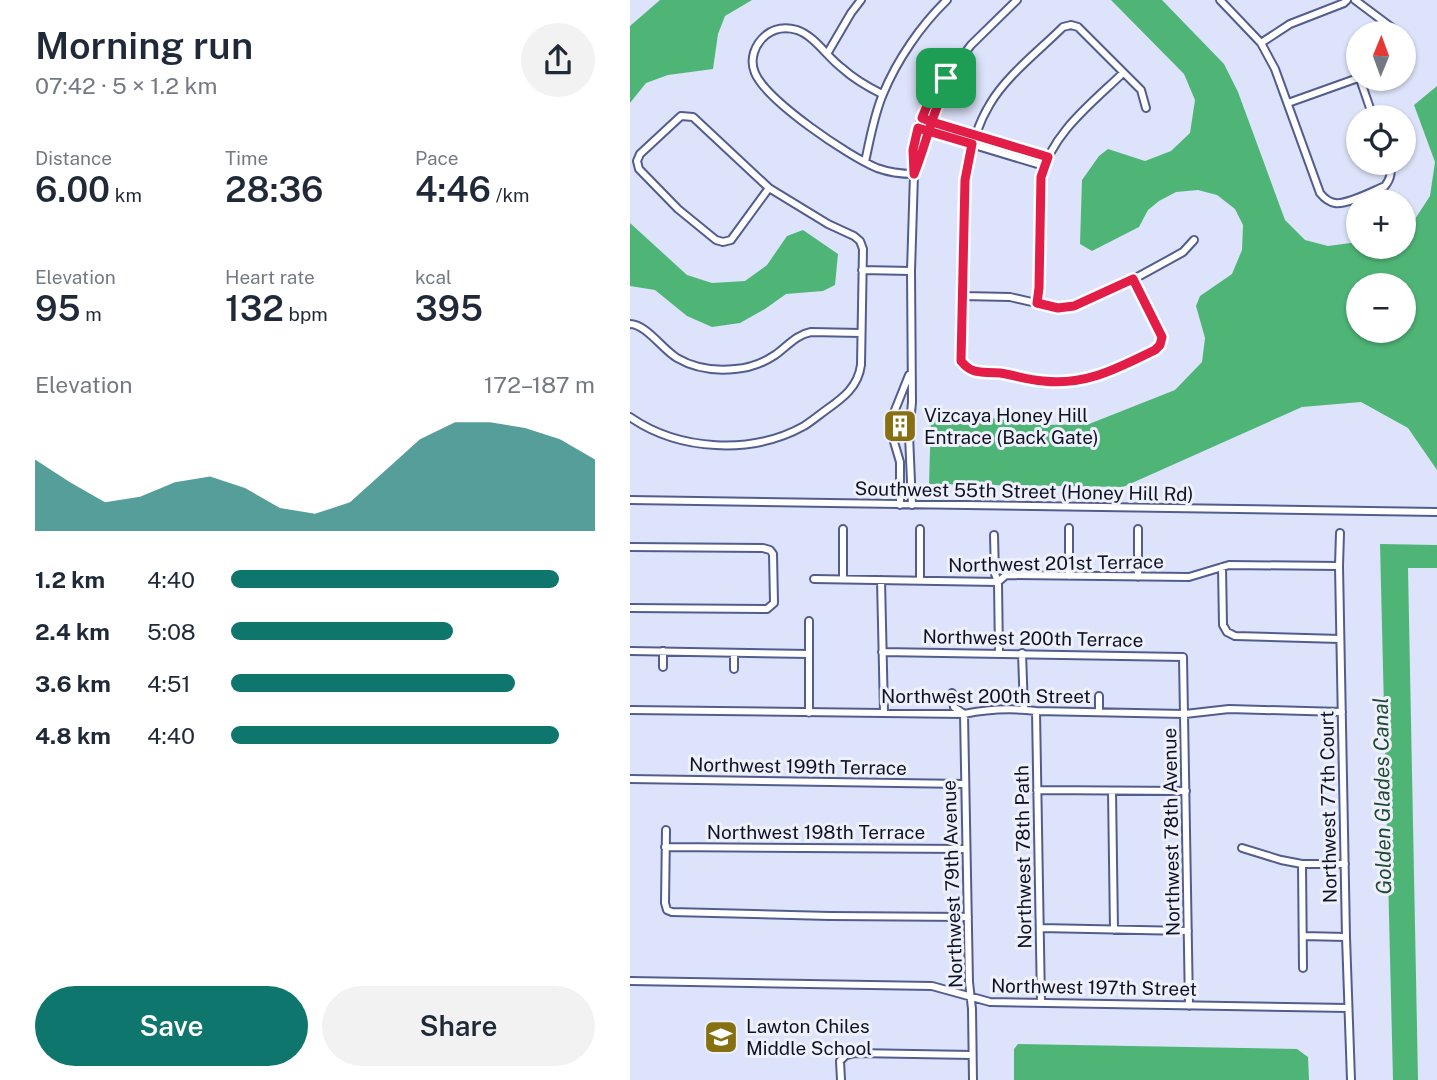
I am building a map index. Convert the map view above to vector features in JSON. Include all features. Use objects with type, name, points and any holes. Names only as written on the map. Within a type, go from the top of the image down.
[{"type":"street","points":[[827,54],[861,0]]},
{"type":"street","points":[[933,0],[940,7]]},
{"type":"street","points":[[865,162],[883,94],[905,54],[947,0]]},
{"type":"street","points":[[912,505],[909,435],[912,402],[913,150],[918,128],[933,91],[971,46],[1017,0]]},
{"type":"street","points":[[1220,0],[1261,43],[1275,69],[1320,193],[1325,199],[1342,203],[1385,186],[1390,175]]},
{"type":"street","points":[[1261,43],[1290,24],[1347,0]]},
{"type":"street","points":[[1355,0],[1383,21]]},
{"type":"street","points":[[1133,279],[1162,337],[1160,345],[1106,374],[1074,382],[1043,382],[1001,373],[974,372],[961,361],[965,180],[975,135],[991,102],[1004,84],[1063,27],[1071,25],[1078,27],[1141,90],[1146,108]]},
{"type":"street","points":[[883,94],[840,68],[807,36],[797,30],[774,30],[764,36],[757,45],[753,70],[760,82],[790,111],[838,147],[865,162],[878,168],[914,174]]},
{"type":"street","points":[[1037,303],[1041,177],[1044,166],[1054,144],[1124,73]]},
{"type":"street","points":[[914,174],[946,78]]},
{"type":"street","points":[[1288,103],[1346,83]]},
{"type":"street","points":[[630,417],[643,426],[674,438],[719,446],[751,443],[780,436],[804,425],[838,401],[859,376],[863,249],[854,236],[828,224],[769,188],[688,115],[681,116],[634,161],[678,209],[716,240],[723,242],[732,240],[769,188]]},
{"type":"street","points":[[922,118],[1048,157]]},
{"type":"street","points":[[918,128],[1044,166]]},
{"type":"street","points":[[963,296],[1010,297],[1058,308],[1074,306],[1183,252],[1194,240]]},
{"type":"street","points":[[862,270],[911,271]]},
{"type":"street","points":[[630,324],[642,328],[677,358],[716,370],[756,365],[776,355],[803,334],[861,333]]},
{"type":"street","points":[[900,505],[900,462],[892,435],[893,415],[912,367]]},
{"type":"street","name":"Southwest 55th Street (Honey Hill Rd)","points":[[630,500],[1437,513]]},
{"type":"street","points":[[1069,528],[1069,576]]},
{"type":"street","points":[[842,579],[843,529]]},
{"type":"street","points":[[920,529],[920,580]]},
{"type":"street","points":[[1138,529],[1138,576]]},
{"type":"street","name":"Northwest 77th Court","points":[[1339,533],[1350,1080]]},
{"type":"street","points":[[994,535],[999,654]]},
{"type":"street","points":[[630,547],[770,550],[773,554],[774,603],[767,609],[630,608]]},
{"type":"street","name":"Northwest 201st Terrace","points":[[814,579],[998,582],[1006,576],[1189,577],[1230,565],[1339,566]]},
{"type":"street","points":[[1222,567],[1223,625],[1227,632],[1234,636],[1340,639]]},
{"type":"street","points":[[881,580],[884,713]]},
{"type":"street","points":[[809,621],[810,713]]},
{"type":"street","points":[[630,651],[809,654]]},
{"type":"street","points":[[663,651],[663,667]]},
{"type":"street","name":"Northwest 200th Terrace","points":[[882,652],[1183,657]]},
{"type":"street","points":[[1022,653],[1024,710]]},
{"type":"street","points":[[734,654],[734,669]]},
{"type":"street","name":"Northwest 78th Avenue","points":[[1183,657],[1189,1006]]},
{"type":"street","name":"Northwest 79th Avenue","points":[[952,693],[954,707],[964,714],[973,1080]]},
{"type":"street","points":[[1099,696],[1099,712]]},
{"type":"street","name":"Northwest 200th Street","points":[[630,710],[964,714],[983,710],[1185,714],[1228,709],[1342,712]]},
{"type":"street","name":"Northwest 78th Path","points":[[1036,711],[1041,1003]]},
{"type":"street","name":"Northwest 199th Terrace","points":[[630,779],[965,784]]},
{"type":"street","points":[[1037,790],[1186,791]]},
{"type":"street","points":[[1111,790],[1114,930]]},
{"type":"street","points":[[666,830],[665,903],[667,910],[672,912],[968,917]]},
{"type":"street","name":"Northwest 198th Terrace","points":[[665,847],[967,849]]},
{"type":"street","points":[[1242,848],[1302,864],[1345,864]]},
{"type":"street","points":[[1302,864],[1303,968]]},
{"type":"street","points":[[1040,928],[1188,931]]},
{"type":"street","points":[[1303,936],[1346,937]]},
{"type":"street","name":"Northwest 197th Street","points":[[630,981],[932,986],[990,1002],[1348,1008]]},
{"type":"street","points":[[841,1080],[840,1060],[855,1053],[972,1055]]},
{"type":"shaded area","points":[[660,0],[752,0],[725,16],[718,34],[713,69],[668,75],[646,83],[630,103],[630,26]]},
{"type":"shaded area","points":[[1111,0],[1162,0],[1224,64],[1238,92],[1285,220],[1305,240],[1328,246],[1346,244],[1346,259],[1416,259],[1416,217],[1430,196],[1435,162],[1414,105],[1437,86],[1437,470],[1408,428],[1361,402],[1302,407],[1123,487],[929,484],[931,416],[975,416],[1043,425],[1089,424],[1175,390],[1202,362],[1205,338],[1196,306],[1200,296],[1232,274],[1242,250],[1243,225],[1235,209],[1217,195],[1198,190],[1176,192],[1148,210],[1139,227],[1092,251],[1080,244],[1082,180],[1099,156],[1108,149],[1145,161],[1171,151],[1190,133],[1195,100],[1184,74]]},
{"type":"shaded area","points":[[630,223],[687,275],[712,283],[745,281],[767,265],[787,236],[803,230],[838,254],[835,285],[823,291],[786,294],[740,323],[712,327],[687,316],[655,290],[630,286]]},
{"type":"shaded area","points":[[1380,544],[1437,545],[1437,568],[1408,568],[1418,1080],[1393,1080]]},
{"type":"shaded area","points":[[1018,1044],[1297,1049],[1308,1057],[1309,1080],[1014,1080],[1014,1049]]},
{"type":"place","name":"Vizcaya Honey Hill Entrace (Back Gate)","points":[[900,426]]},
{"type":"place","name":"Lawton Chiles Middle School","points":[[721,1037]]},
{"type":"route","points":[[946,78],[933,91],[922,118],[932,122],[1048,157],[1041,177],[1037,303],[1058,308],[1074,306],[1133,279],[1162,337],[1155,350],[1106,374],[1074,382],[1043,382],[1001,373],[974,372],[961,361],[965,180],[972,144],[929,131],[918,128],[913,150],[914,174],[921,157],[924,145],[929,131],[932,122],[943,92],[946,78]]},
{"type":"water label","name":"Golden Glades Canal","points":[[1382,796]]}]
